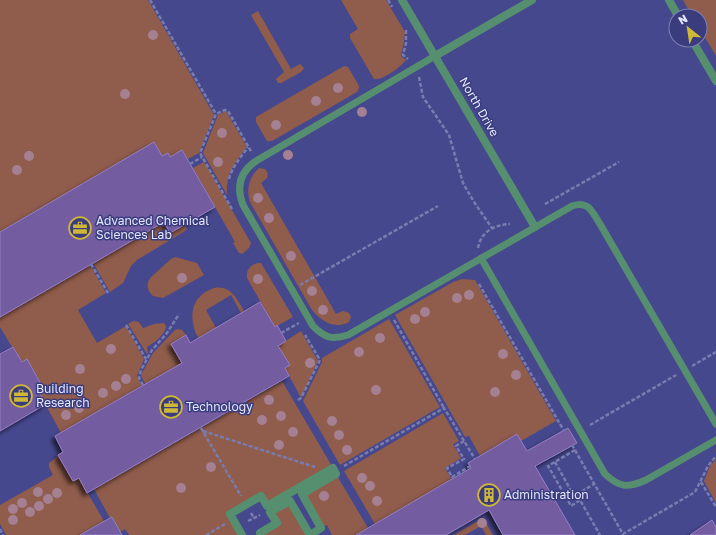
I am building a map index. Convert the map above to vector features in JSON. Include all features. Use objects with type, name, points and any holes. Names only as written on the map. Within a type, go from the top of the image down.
[{"type":"street","name":"North Drive","points":[[402,0],[535,227]]},
{"type":"street","points":[[435,56],[532,0]]},
{"type":"street","points":[[697,48],[716,81]]},
{"type":"street","points":[[242,535],[230,514],[261,496],[267,506],[333,468],[336,474],[302,494],[321,528],[310,535],[290,501],[270,512],[277,523],[260,533],[261,535]]},
{"type":"lane","points":[[435,56],[256,161],[247,168],[240,181],[239,191],[241,201],[247,214],[313,326],[328,338],[338,338],[348,335],[572,206],[583,204],[588,206],[604,230],[716,424]]},
{"type":"lane","points":[[481,258],[605,474],[613,482],[623,486],[635,485],[716,440]]},
{"type":"path","points":[[150,0],[216,114]]},
{"type":"path","points":[[388,0],[395,12]]},
{"type":"path","points":[[404,26],[407,33],[403,55],[408,59]]},
{"type":"path","points":[[419,77],[424,97],[449,135],[463,182],[474,202],[492,228]]},
{"type":"path","points":[[235,214],[200,153],[216,114],[224,110],[228,111],[256,161]]},
{"type":"path","points":[[190,164],[202,157]]},
{"type":"path","points":[[544,204],[619,162]]},
{"type":"path","points":[[299,286],[438,206]]},
{"type":"path","points":[[478,248],[482,237],[492,228],[499,225],[510,224]]},
{"type":"path","points":[[91,264],[108,293]]},
{"type":"path","points":[[479,284],[564,430]]},
{"type":"path","points":[[389,311],[475,459]]},
{"type":"path","points":[[143,385],[139,378],[139,373],[146,359],[167,333],[179,314]]},
{"type":"path","points":[[281,333],[299,323],[320,360],[301,398],[298,400]]},
{"type":"path","points":[[126,325],[146,359]]},
{"type":"path","points":[[692,366],[716,352]]},
{"type":"path","points":[[590,425],[678,374]]},
{"type":"path","points":[[342,467],[444,408]]},
{"type":"path","points":[[201,428],[254,518]]},
{"type":"path","points":[[203,431],[328,471]]},
{"type":"path","points":[[464,441],[456,446],[464,459],[447,468],[452,477],[470,466]]},
{"type":"path","points":[[572,445],[623,534],[691,495],[697,489],[708,466],[716,456]]},
{"type":"path","points":[[575,450],[548,466],[572,506],[580,500],[600,535]]},
{"type":"path","points":[[555,462],[574,496],[594,484]]},
{"type":"path","points":[[701,481],[716,507]]},
{"type":"path","points":[[0,529],[4,535]]},
{"type":"shaded area","points":[[0,0],[716,0],[716,535],[0,535]]},
{"type":"shaded area","points":[[0,0],[148,0],[214,115],[199,153],[188,159],[182,151],[170,157],[168,153],[162,156],[154,143],[0,232]]},
{"type":"shaded area","points":[[341,0],[386,0],[405,32],[401,56],[406,60],[404,63],[386,76],[374,79],[350,38],[350,34],[358,29]]},
{"type":"shaded area","points":[[683,0],[716,0],[716,56],[708,42],[708,8],[688,8]]},
{"type":"shaded area","points":[[258,11],[291,69],[300,64],[304,68],[301,72],[281,83],[278,83],[276,79],[284,72],[251,15]]},
{"type":"shaded area","points":[[344,66],[348,67],[359,86],[357,92],[272,141],[267,141],[256,122],[256,117]]},
{"type":"shaded area","points":[[226,111],[247,147],[229,175],[227,195],[203,153],[218,115]]},
{"type":"shaded area","points":[[204,162],[251,243],[249,248],[242,254],[239,253],[233,243],[235,242],[193,168]]},
{"type":"shaded area","points":[[259,168],[265,169],[268,173],[267,178],[261,183],[336,314],[343,311],[349,313],[351,317],[349,322],[334,325],[324,321],[312,310],[250,202],[248,193],[249,184],[253,175]]},
{"type":"shaded area","points":[[164,222],[185,224],[187,229],[137,260],[131,266],[123,283],[110,292],[93,263]]},
{"type":"shaded area","points":[[175,257],[197,263],[204,275],[163,298],[153,296],[149,292],[148,287],[150,278]]},
{"type":"shaded area","points":[[261,263],[293,317],[275,327],[247,278],[249,268]]},
{"type":"shaded area","points":[[90,265],[106,293],[78,310],[97,343],[126,326],[144,359],[137,376],[142,386],[61,433],[37,389],[42,385],[27,360],[22,362],[12,347],[0,327],[0,317]]},
{"type":"shaded area","points":[[462,279],[475,280],[556,421],[521,441],[517,434],[480,456],[469,436],[465,437],[395,315],[453,282]]},
{"type":"shaded area","points":[[214,288],[225,289],[233,294],[244,311],[241,313],[231,295],[206,310],[216,328],[198,338],[193,323],[193,308],[200,296]]},
{"type":"shaded area","points":[[389,319],[440,407],[340,465],[303,401],[322,362],[322,358]]},
{"type":"shaded area","points":[[133,321],[139,322],[143,328],[154,324],[164,323],[166,326],[162,335],[147,347],[147,354],[128,324]]},
{"type":"shaded area","points":[[175,330],[182,330],[186,335],[171,344],[182,363],[145,384],[141,375],[153,353]]},
{"type":"shaded area","points":[[301,331],[318,361],[301,398],[285,368],[290,365],[278,346]]},
{"type":"shaded area","points":[[282,381],[333,468],[267,506],[261,496],[230,513],[242,535],[129,535],[125,529],[120,532],[112,517],[110,518],[94,489]]},
{"type":"shaded area","points":[[443,413],[459,441],[453,444],[461,458],[445,468],[452,480],[375,524],[344,471]]},
{"type":"shaded area","points":[[58,456],[73,481],[79,478],[104,521],[80,535],[6,535],[0,524],[0,505],[53,475],[49,467],[49,463]]},
{"type":"shaded area","points":[[716,459],[716,503],[704,481],[710,466]]},
{"type":"shaded area","points":[[336,474],[368,528],[356,535],[332,535],[327,525],[321,528],[302,494]]},
{"type":"shaded area","points":[[290,501],[310,535],[261,535],[277,523],[270,512]]},
{"type":"shaded area","points":[[483,518],[493,535],[486,535],[481,526],[465,535],[454,535]]},
{"type":"building","name":"Advanced Chemical Sciences Lab","points":[[154,142],[162,156],[168,153],[170,157],[182,150],[215,207],[170,233],[164,222],[0,317],[0,232]]},
{"type":"building","name":"Technology","points":[[260,302],[275,327],[277,325],[286,341],[278,346],[290,365],[285,368],[289,376],[87,493],[79,478],[73,481],[58,455],[63,452],[55,436],[182,363],[171,344],[186,335],[190,343]]},
{"type":"building","name":"Building Research","points":[[13,347],[22,362],[27,359],[42,386],[37,389],[46,404],[0,431],[0,354]]},
{"type":"building","name":"Administration","points":[[568,428],[577,443],[535,466],[575,535],[503,535],[489,510],[446,535],[356,535],[471,468],[468,463],[517,434],[527,451]]},
{"type":"building","points":[[112,517],[122,535],[80,535],[110,518]]},
{"type":"building","points":[[712,520],[716,527],[716,535],[690,535]]},
{"type":"place","name":"Advanced Chemical Sciences Lab","points":[[80,228]]},
{"type":"place","name":"Building Research","points":[[21,396]]},
{"type":"place","name":"Technology","points":[[171,407]]},
{"type":"place","name":"Administration","points":[[489,495]]}]
